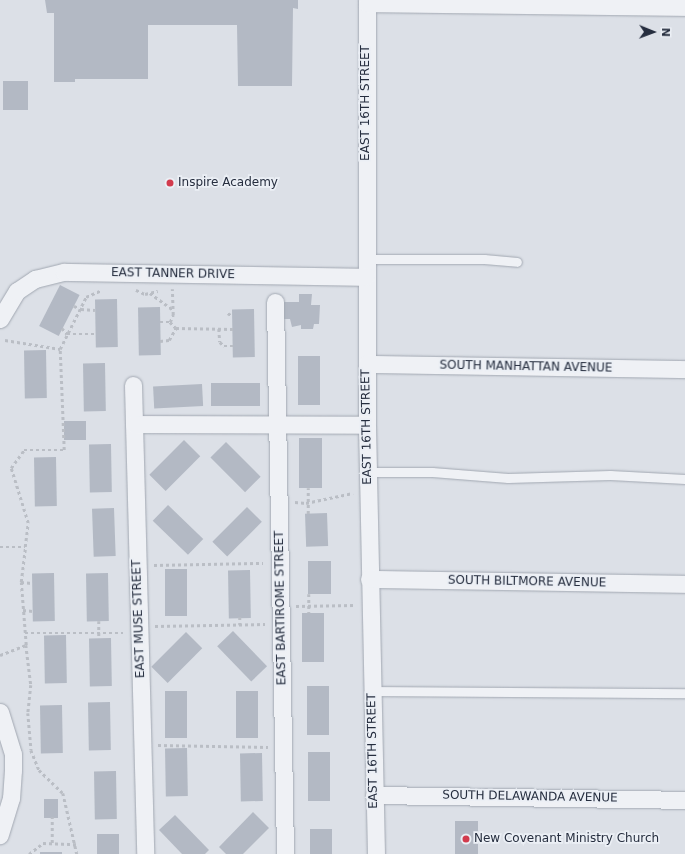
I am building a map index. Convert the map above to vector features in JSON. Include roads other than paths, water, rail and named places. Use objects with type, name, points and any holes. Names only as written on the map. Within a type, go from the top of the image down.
[{"type":"street","points":[[367,2],[685,5]]},
{"type":"street","name":"EAST 16TH STREET","points":[[367,2],[367,425],[369,579],[376,854]]},
{"type":"street","name":"EAST TANNER DRIVE","points":[[0,319],[17,291],[35,279],[64,272],[366,277]]},
{"type":"street","name":"EAST BARTIROME STREET","points":[[275,302],[278,361],[285,854]]},
{"type":"street","name":"SOUTH MANHATTAN AVENUE","points":[[367,364],[685,369]]},
{"type":"street","name":"EAST MUSE STREET","points":[[133,385],[145,854]]},
{"type":"street","points":[[134,424],[278,427],[367,425]]},
{"type":"street","name":"SOUTH BILTMORE AVENUE","points":[[369,579],[685,584]]},
{"type":"street","points":[[0,712],[13,754],[11,798],[0,835]]},
{"type":"street","name":"SOUTH DELAWANDA AVENUE","points":[[374,795],[685,800]]},
{"type":"lane","points":[[366,259],[484,259],[517,262]]},
{"type":"lane","points":[[368,472],[440,472],[508,478],[610,475],[685,479]]},
{"type":"lane","points":[[372,691],[685,693]]},
{"type":"place","name":"Inspire Academy","points":[[170,183]]},
{"type":"place","name":"New Covenant Ministry Church","points":[[466,839]]}]
